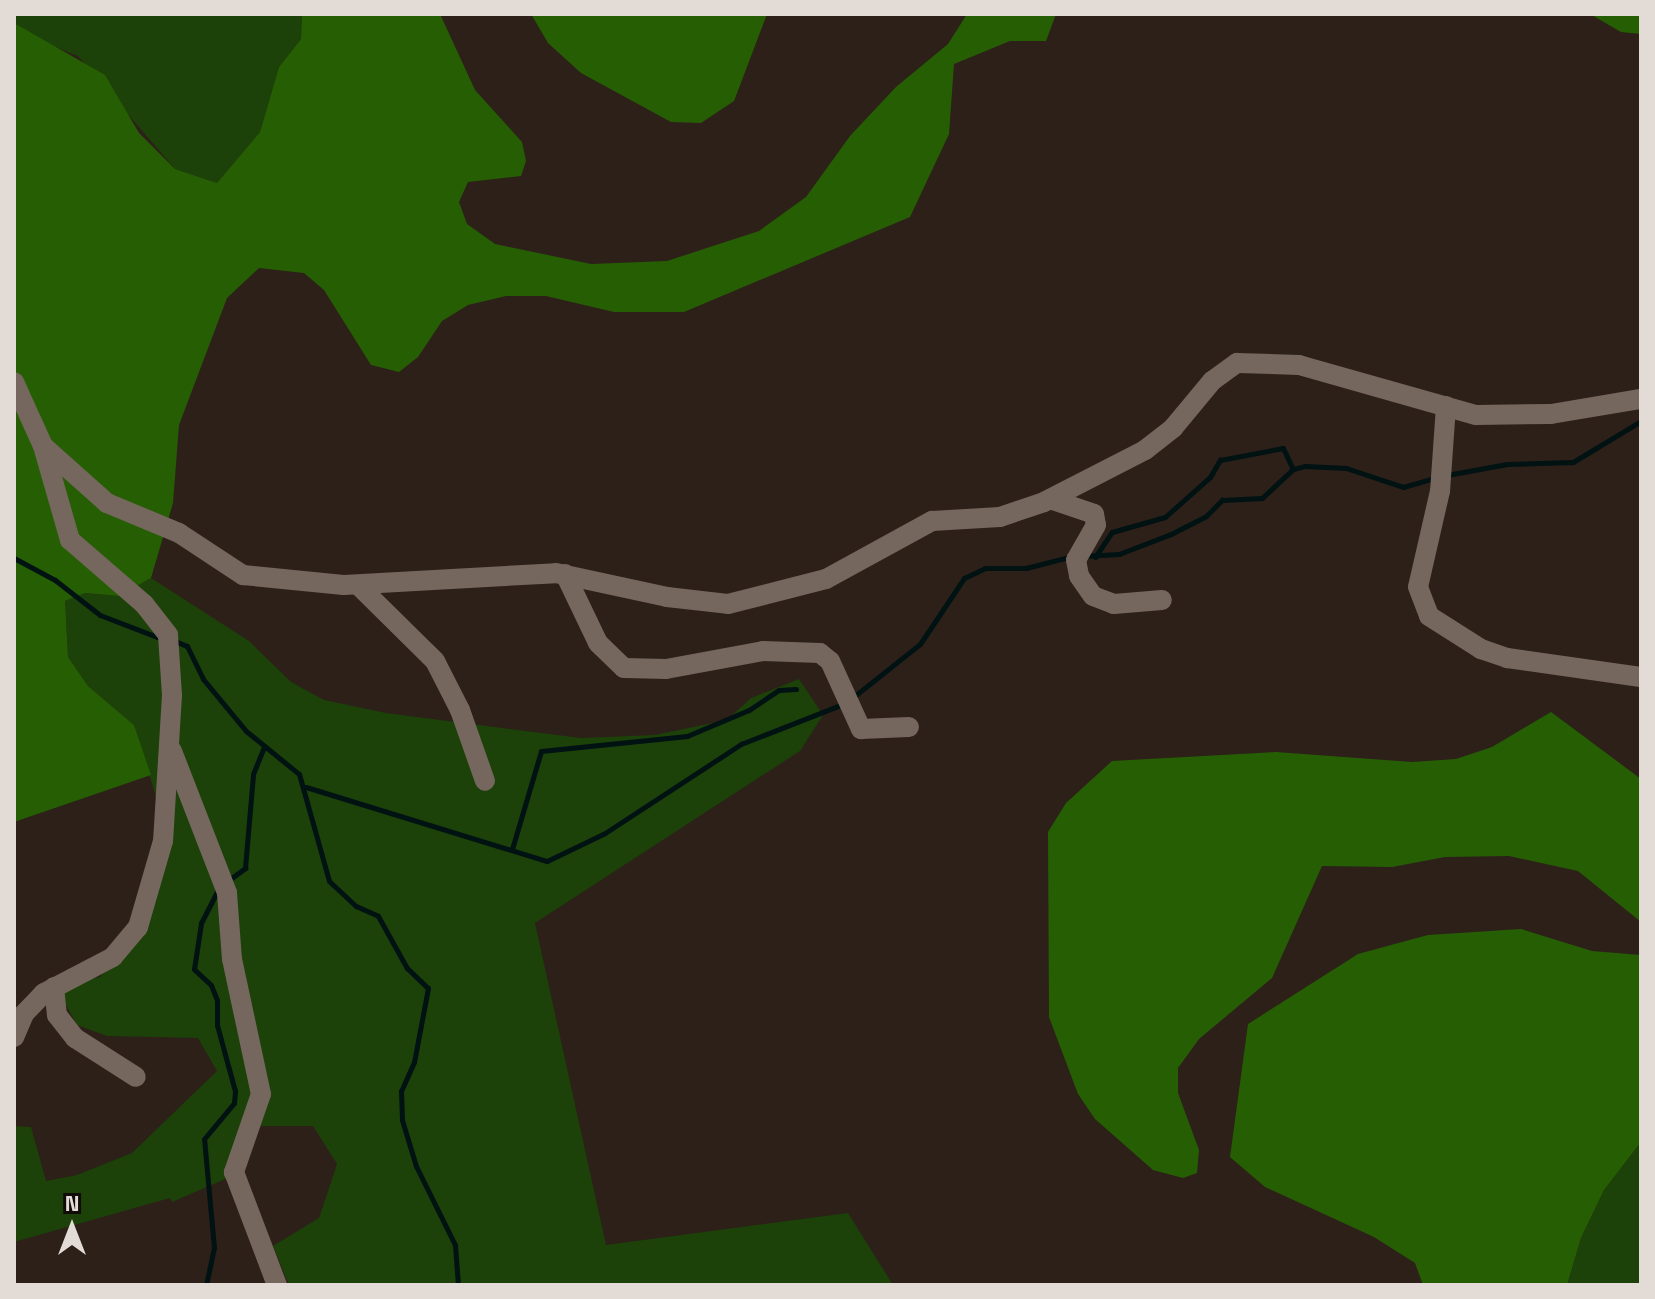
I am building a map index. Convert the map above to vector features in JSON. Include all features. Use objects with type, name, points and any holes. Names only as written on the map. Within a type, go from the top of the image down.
[{"type":"street","points":[[43,446],[107,503],[179,533],[243,575],[358,585],[565,574],[667,597],[752,601],[826,579],[932,521],[1000,517],[1050,499],[1164,437],[1212,381],[1237,363],[1299,365],[1446,406],[1507,416],[1641,399]]},
{"type":"street","points":[[14,382],[43,446],[70,540],[144,604],[168,635],[169,744],[161,854],[134,936],[113,957],[54,987],[30,1007],[14,1037]]},
{"type":"street","points":[[1446,406],[1440,491],[1418,587],[1429,616],[1481,649],[1507,658],[1641,677]]},
{"type":"street","points":[[1050,499],[1094,514],[1094,530],[1076,560],[1079,576],[1093,596],[1114,604],[1162,600]]},
{"type":"street","points":[[565,574],[598,643],[624,668],[658,670],[763,651],[820,653],[830,661],[861,729],[909,727]]},
{"type":"street","points":[[358,585],[435,661],[460,710],[485,781]]},
{"type":"street","points":[[169,744],[227,893],[232,959],[261,1094],[234,1172],[277,1285]]},
{"type":"street","points":[[54,987],[57,1015],[75,1038],[136,1077]]},
{"type":"green space","points":[[14,14],[302,14],[301,39],[279,67],[260,132],[217,183],[175,169],[78,56],[33,38],[14,23]]},
{"type":"green space","points":[[302,14],[440,14],[475,90],[522,142],[526,161],[521,176],[468,182],[459,202],[467,224],[495,244],[591,264],[667,261],[759,231],[806,197],[850,136],[896,87],[948,44],[967,14],[1056,14],[1046,41],[1010,41],[954,64],[949,134],[910,217],[684,312],[614,312],[546,296],[506,296],[468,305],[442,321],[418,357],[399,372],[371,365],[324,290],[304,273],[259,268],[227,298],[179,425],[173,503],[151,578],[119,596],[85,593],[65,601],[68,657],[88,686],[134,725],[151,775],[14,822],[14,23],[105,75],[139,133],[175,169],[217,183],[260,132],[279,67],[301,39]]},
{"type":"green space","points":[[531,14],[767,14],[734,101],[701,123],[671,122],[581,73],[548,43]]},
{"type":"green space","points":[[1590,14],[1641,14],[1641,34],[1621,32]]},
{"type":"green space","points":[[151,578],[249,641],[291,682],[324,700],[386,713],[581,738],[655,735],[727,720],[751,698],[799,679],[823,715],[800,751],[535,923],[606,1245],[848,1213],[893,1285],[289,1285],[273,1246],[319,1218],[337,1164],[313,1126],[254,1126],[230,1177],[172,1202],[170,1198],[14,1242],[14,1126],[31,1127],[46,1181],[77,1175],[132,1153],[217,1071],[198,1038],[107,1036],[77,1025],[61,996],[63,981],[100,977],[129,942],[162,816],[134,725],[88,686],[68,657],[65,601],[85,593],[119,596]]},
{"type":"green space","points":[[1551,712],[1641,779],[1641,922],[1578,871],[1509,856],[1445,857],[1392,867],[1322,866],[1272,978],[1199,1039],[1178,1068],[1178,1093],[1199,1150],[1197,1173],[1183,1178],[1153,1170],[1095,1119],[1078,1094],[1049,1017],[1048,832],[1066,803],[1112,761],[1276,752],[1412,762],[1456,759],[1492,747]]},
{"type":"green space","points":[[1521,929],[1592,951],[1641,955],[1641,1142],[1604,1190],[1581,1238],[1567,1285],[1423,1285],[1415,1263],[1374,1237],[1265,1187],[1230,1157],[1248,1024],[1358,954],[1428,935]]},
{"type":"green space","points":[[1641,1142],[1641,1285],[1567,1285],[1581,1238],[1604,1190]]},
{"type":"waterway","points":[[1447,475],[1507,464],[1573,462],[1641,421]]},
{"type":"waterway","points":[[1095,557],[1112,532],[1165,517],[1210,477],[1220,460],[1283,448],[1293,469]]},
{"type":"waterway","points":[[1083,556],[1119,554],[1171,534],[1206,516],[1222,500],[1262,498],[1293,469],[1305,466],[1346,468],[1403,487],[1438,477]]},
{"type":"waterway","points":[[852,698],[920,644],[964,578],[985,568],[1026,568],[1073,556]]},
{"type":"waterway","points":[[14,558],[55,580],[100,615],[165,640]]},
{"type":"waterway","points":[[175,641],[187,646],[203,679],[246,731],[299,774],[329,881],[356,906],[378,916],[407,968],[428,988],[414,1062],[401,1091],[402,1120],[416,1166],[455,1245],[458,1285]]},
{"type":"waterway","points":[[512,849],[541,751],[687,736],[749,710],[779,690],[796,689]]},
{"type":"waterway","points":[[306,787],[547,861],[605,833],[741,744],[843,704]]},
{"type":"waterway","points":[[226,882],[245,868],[253,774],[264,747]]},
{"type":"waterway","points":[[206,1285],[214,1248],[204,1139],[234,1103],[235,1091],[217,1025],[217,1000],[211,985],[194,969],[201,923],[219,888]]}]
